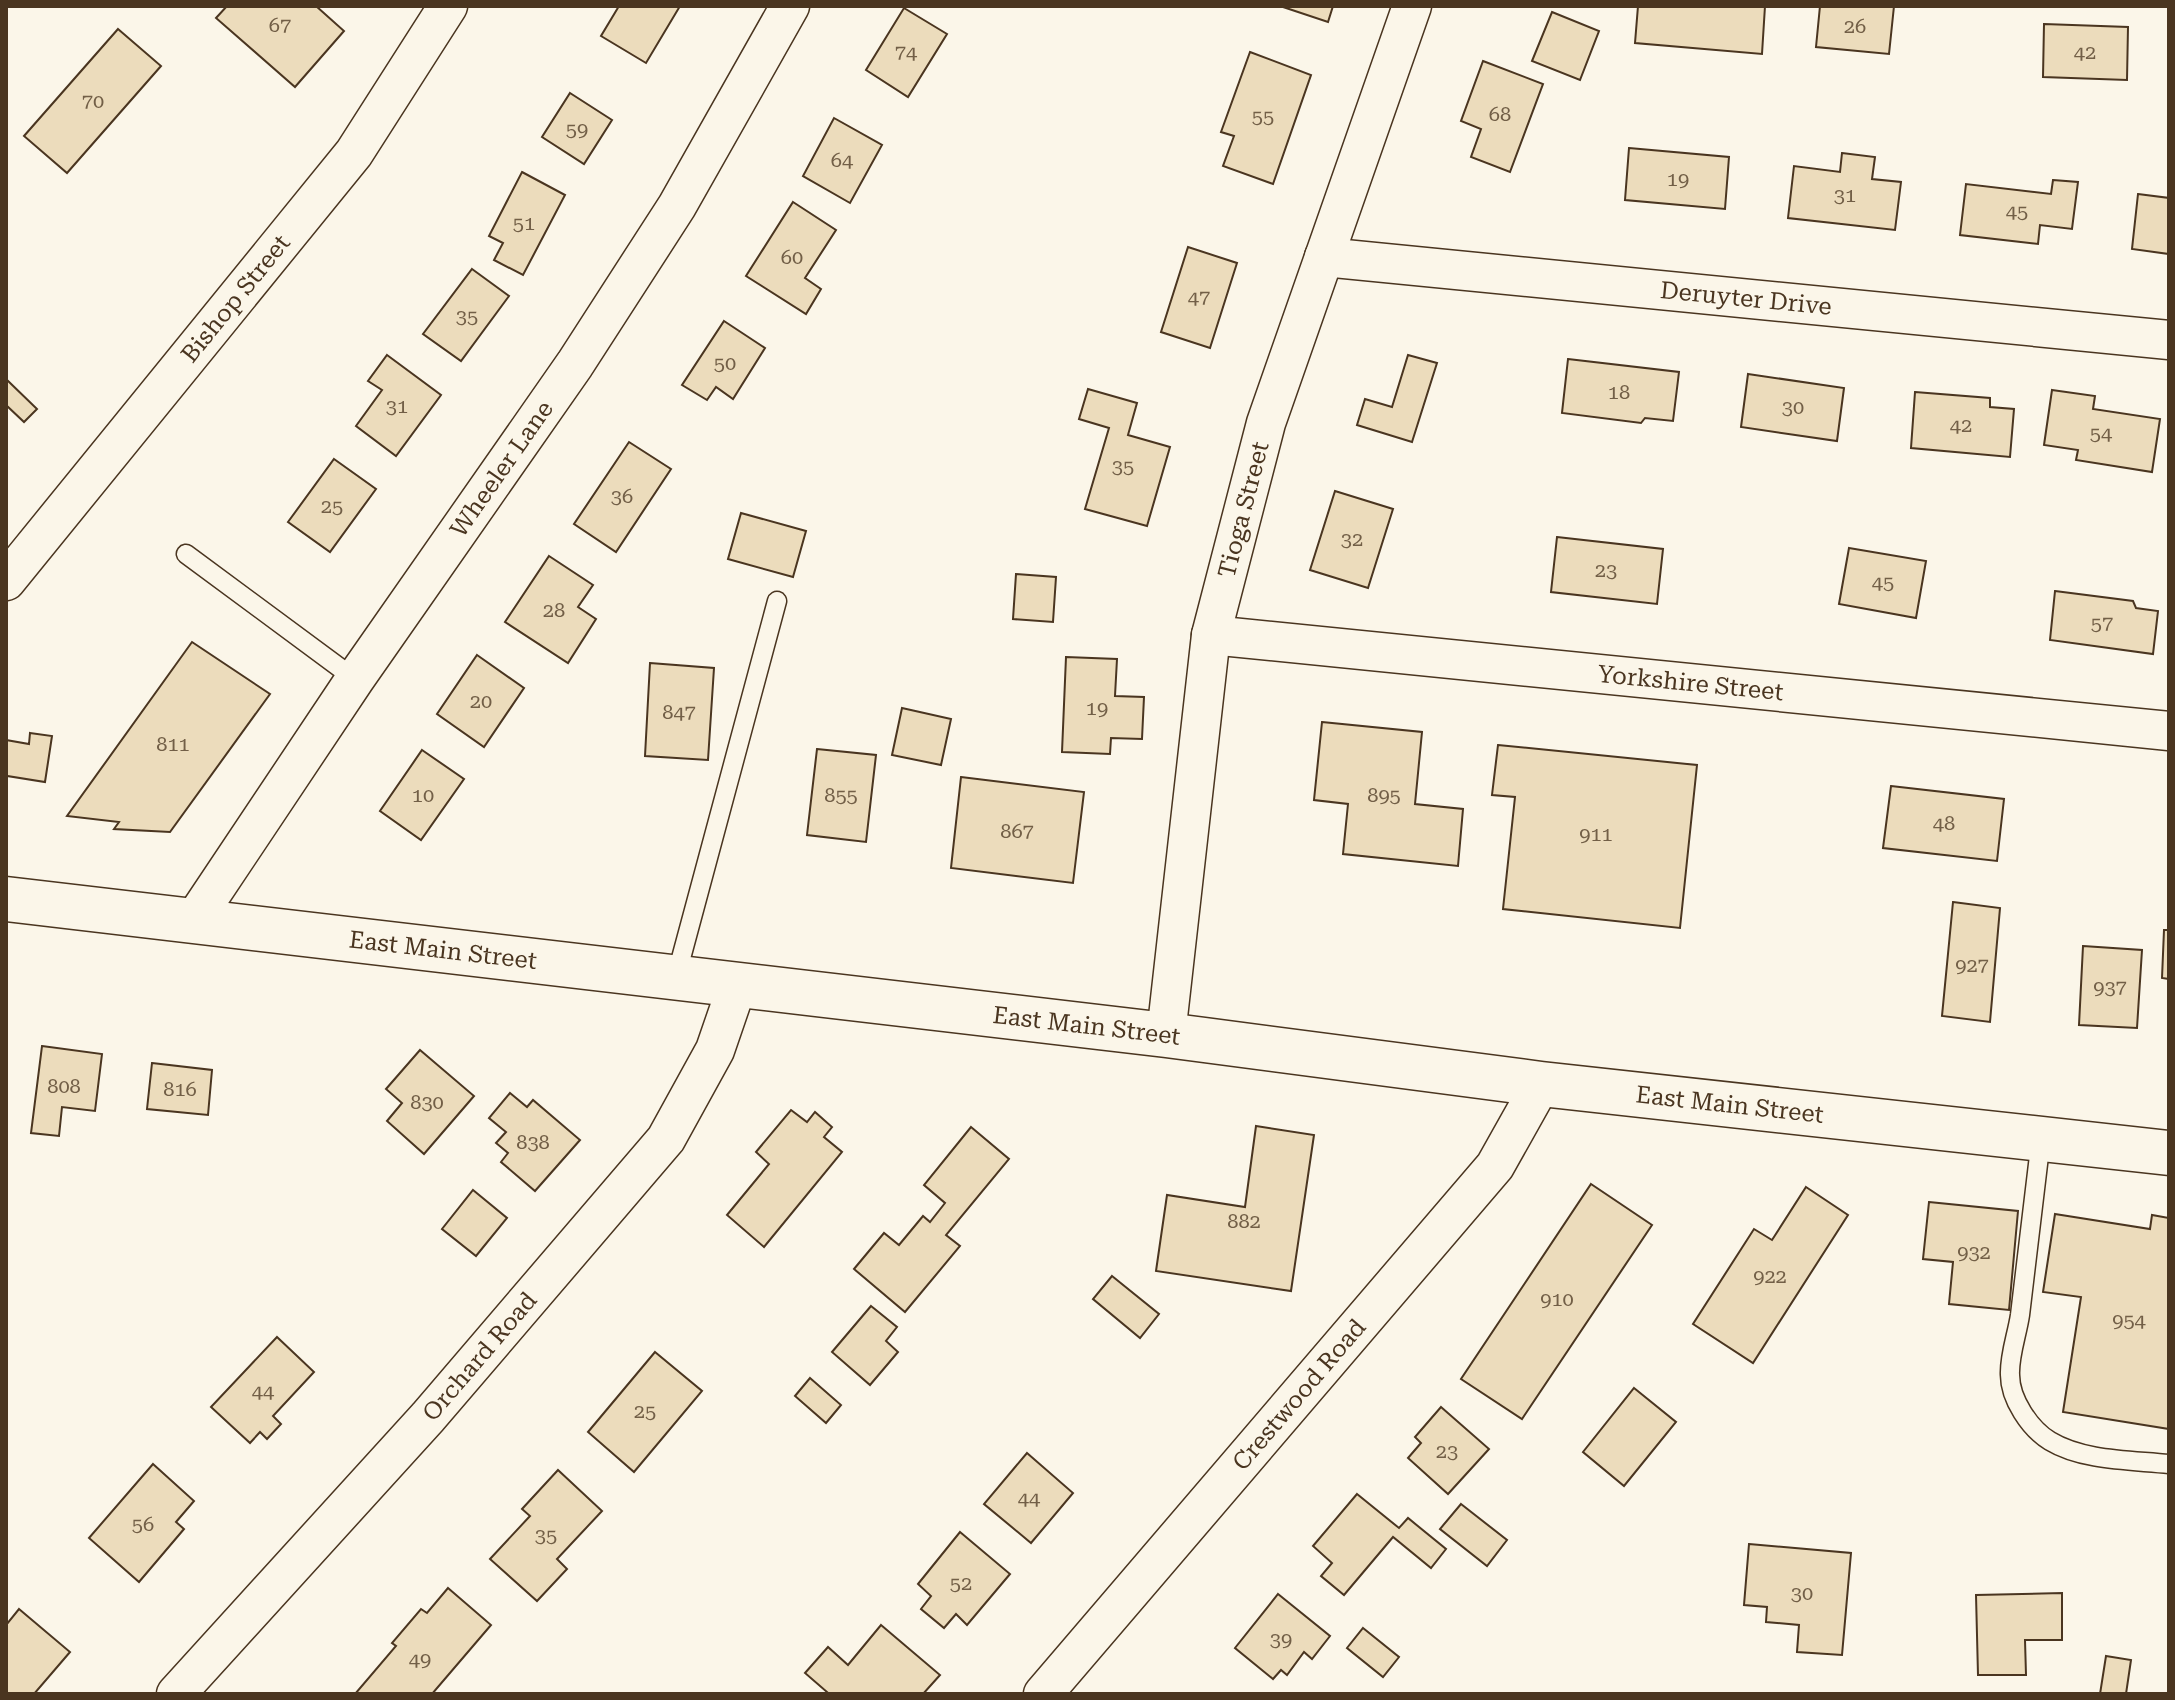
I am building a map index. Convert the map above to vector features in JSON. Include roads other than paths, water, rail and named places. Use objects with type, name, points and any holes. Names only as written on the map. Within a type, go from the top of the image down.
[{"type":"highway","name":"East Main Street","points":[[6,899],[1166,1035],[1541,1084],[2169,1153]]},
{"type":"street","name":"Bishop Street","points":[[6,581],[354,153],[448,6]]},
{"type":"street","name":"Wheeler Lane","points":[[194,920],[355,679],[575,364],[677,206],[790,6]]},
{"type":"street","name":"Tioga Street","points":[[1166,1035],[1211,635],[1266,423],[1412,6]]},
{"type":"street","name":"Deruyter Drive","points":[[1324,257],[2169,340]]},
{"type":"street","name":"Yorkshire Street","points":[[1211,635],[2169,731]]},
{"type":"street","name":"Orchard Road","points":[[176,1694],[428,1417],[666,1139],[715,1050],[737,986]]},
{"type":"street","name":"Crestwood Road","points":[[1043,1694],[1495,1166],[1541,1084]]},
{"type":"lane","points":[[186,554],[355,679]]},
{"type":"lane","points":[[675,979],[777,601]]},
{"type":"lane","points":[[2041,1139],[2010,1376],[2019,1403],[2037,1432],[2052,1443],[2075,1452],[2169,1464]]}]
